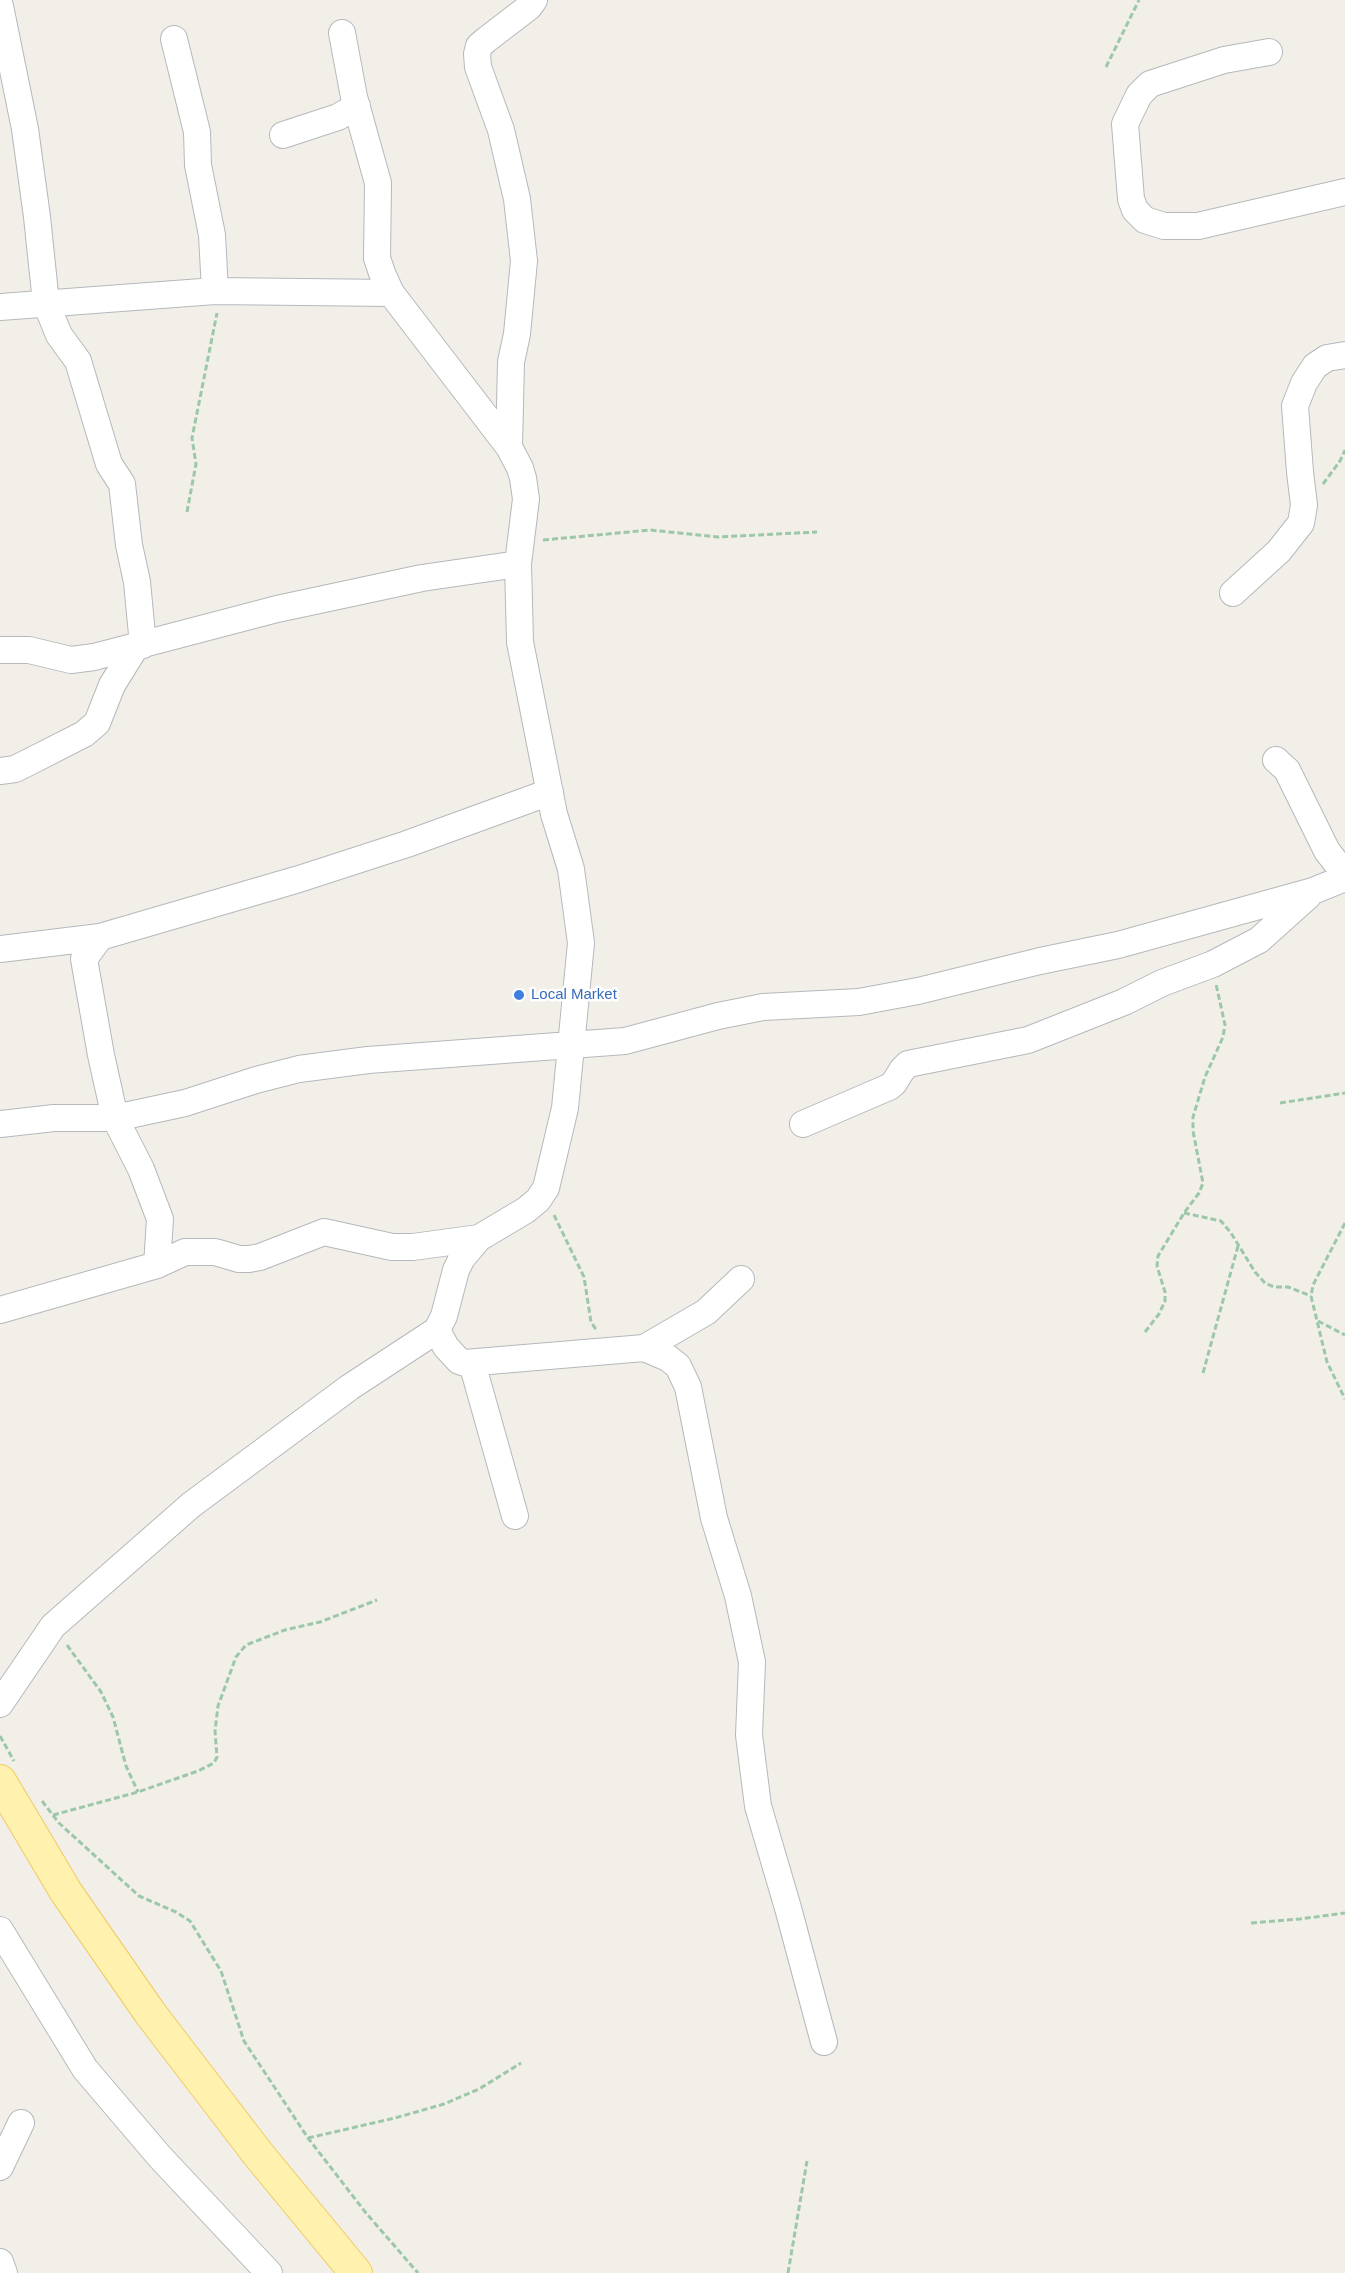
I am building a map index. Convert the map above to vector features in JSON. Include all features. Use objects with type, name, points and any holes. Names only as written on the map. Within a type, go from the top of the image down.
[{"type":"main road","points":[[8,1773],[66,1892],[150,2013],[258,2154],[356,2273]]},
{"type":"street","points":[[509,447],[511,362],[517,334],[524,261],[517,199],[501,130],[478,67],[477,54],[479,46],[529,7],[534,0]]},
{"type":"street","points":[[0,6],[25,129],[37,217],[45,303],[59,335],[78,361],[109,464],[122,484],[129,545],[137,582],[139,646],[112,685],[97,723],[84,734],[15,769],[0,771]]},
{"type":"street","points":[[0,1704],[53,1626],[191,1505],[350,1387],[437,1330],[444,1316],[456,1270],[462,1258],[479,1238],[526,1209],[538,1200],[544,1191],[565,1108],[581,943],[571,869],[550,792],[520,642],[519,553],[526,499],[520,468],[509,447],[391,293],[376,258],[378,183],[357,106],[342,33]]},
{"type":"street","points":[[174,39],[197,132],[198,165],[212,235],[218,291]]},
{"type":"street","points":[[1269,52],[1224,60],[1150,84],[1138,95],[1125,124],[1131,199],[1135,210],[1145,220],[1164,226],[1198,226],[1345,192]]},
{"type":"street","points":[[283,135],[338,117],[357,106]]},
{"type":"street","points":[[0,307],[218,291],[391,293]]},
{"type":"street","points":[[1233,593],[1279,551],[1301,523],[1304,505],[1295,406],[1304,383],[1315,366],[1327,358],[1345,355]]},
{"type":"street","points":[[0,650],[29,650],[71,660],[94,657],[277,609],[422,578],[519,553]]},
{"type":"street","points":[[0,1124],[54,1118],[115,1118],[185,1103],[299,1069],[368,1060],[625,1041],[718,1016],[763,1007],[859,1002],[918,991],[1118,945],[1312,891],[1345,876],[1327,851],[1287,770],[1276,760]]},
{"type":"street","points":[[0,949],[100,937],[299,879],[407,844],[550,792]]},
{"type":"street","points":[[803,1124],[889,1088],[908,1064],[1028,1040],[1124,1002],[1162,983],[1213,964],[1259,940],[1312,891]]},
{"type":"street","points":[[100,937],[84,959],[115,1118],[141,1169],[160,1219],[157,1265]]},
{"type":"street","points":[[0,1310],[157,1265],[185,1252],[215,1252],[239,1259],[260,1257],[324,1232],[392,1247],[413,1247],[479,1238]]},
{"type":"street","points":[[634,1349],[706,1312],[741,1279]]},
{"type":"street","points":[[437,1330],[446,1347],[459,1361],[472,1363],[634,1349],[668,1358],[678,1366],[688,1387],[714,1518],[738,1596],[752,1662],[749,1735],[758,1806],[824,2042]]},
{"type":"street","points":[[472,1363],[515,1516]]},
{"type":"street","points":[[0,1930],[85,2069],[160,2157],[269,2273]]},
{"type":"street","points":[[0,2167],[21,2123]]},
{"type":"street","points":[[0,2262],[4,2273]]},
{"type":"path","points":[[1106,67],[1139,0]]},
{"type":"path","points":[[187,512],[196,464],[192,438],[218,291]]},
{"type":"path","points":[[1304,505],[1340,461],[1345,450]]},
{"type":"path","points":[[519,553],[650,530],[718,537],[817,532]]},
{"type":"path","points":[[1145,1332],[1159,1314],[1165,1301],[1165,1292],[1157,1266],[1158,1256],[1199,1193],[1203,1183],[1193,1131],[1193,1117],[1205,1077],[1223,1037],[1225,1025],[1213,964]]},
{"type":"path","points":[[1280,1103],[1345,1093]]},
{"type":"path","points":[[544,1191],[584,1276],[591,1322],[600,1335],[634,1349]]},
{"type":"path","points":[[1184,1213],[1221,1221],[1255,1272],[1266,1283],[1274,1287],[1288,1287],[1311,1296]]},
{"type":"path","points":[[1345,1222],[1313,1286],[1311,1296],[1327,1362],[1345,1400]]},
{"type":"path","points":[[1203,1373],[1238,1246]]},
{"type":"path","points":[[1318,1321],[1345,1335]]},
{"type":"path","points":[[53,1815],[138,1792],[214,1763],[218,1706],[236,1657],[246,1645],[285,1630],[320,1622],[377,1600]]},
{"type":"path","points":[[53,1626],[101,1692],[113,1718],[126,1766],[138,1792]]},
{"type":"path","points":[[0,1736],[8,1773]]},
{"type":"path","points":[[41,1799],[53,1815],[139,1896],[176,1912],[190,1921],[221,1971],[244,2041],[308,2138],[366,2213],[418,2273]]},
{"type":"path","points":[[1251,1923],[1345,1913]]},
{"type":"path","points":[[308,2138],[444,2104],[478,2089],[521,2063]]},
{"type":"path","points":[[788,2273],[807,2161]]},
{"type":"place","name":"Local Market","points":[[519,995]]}]
